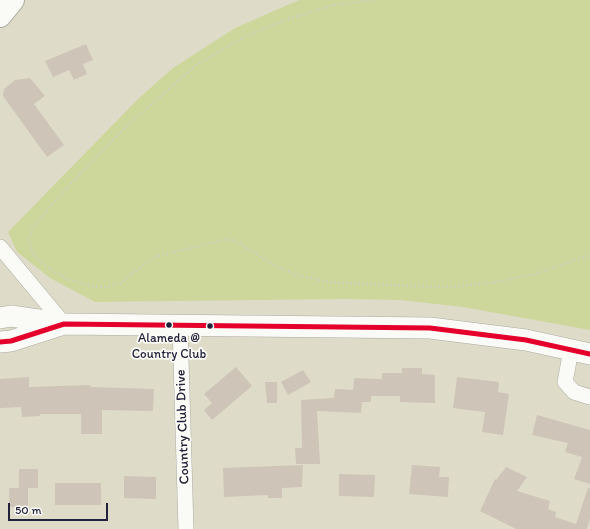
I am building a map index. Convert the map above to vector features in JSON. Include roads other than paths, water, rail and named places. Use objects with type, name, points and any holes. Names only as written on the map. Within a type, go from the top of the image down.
[{"type":"main road","points":[[0,16],[13,0]]},
{"type":"main road","points":[[0,318],[11,316],[64,324],[430,328],[526,340],[581,352]]},
{"type":"main road","points":[[0,342],[64,324]]},
{"type":"street","points":[[0,247],[28,283],[64,324]]},
{"type":"street","name":"Country Club Drive","points":[[180,325],[186,529]]},
{"type":"street","points":[[581,352],[565,382],[574,392],[590,397]]},
{"type":"place","name":"Alameda @ Country Club","points":[[169,325]]}]
